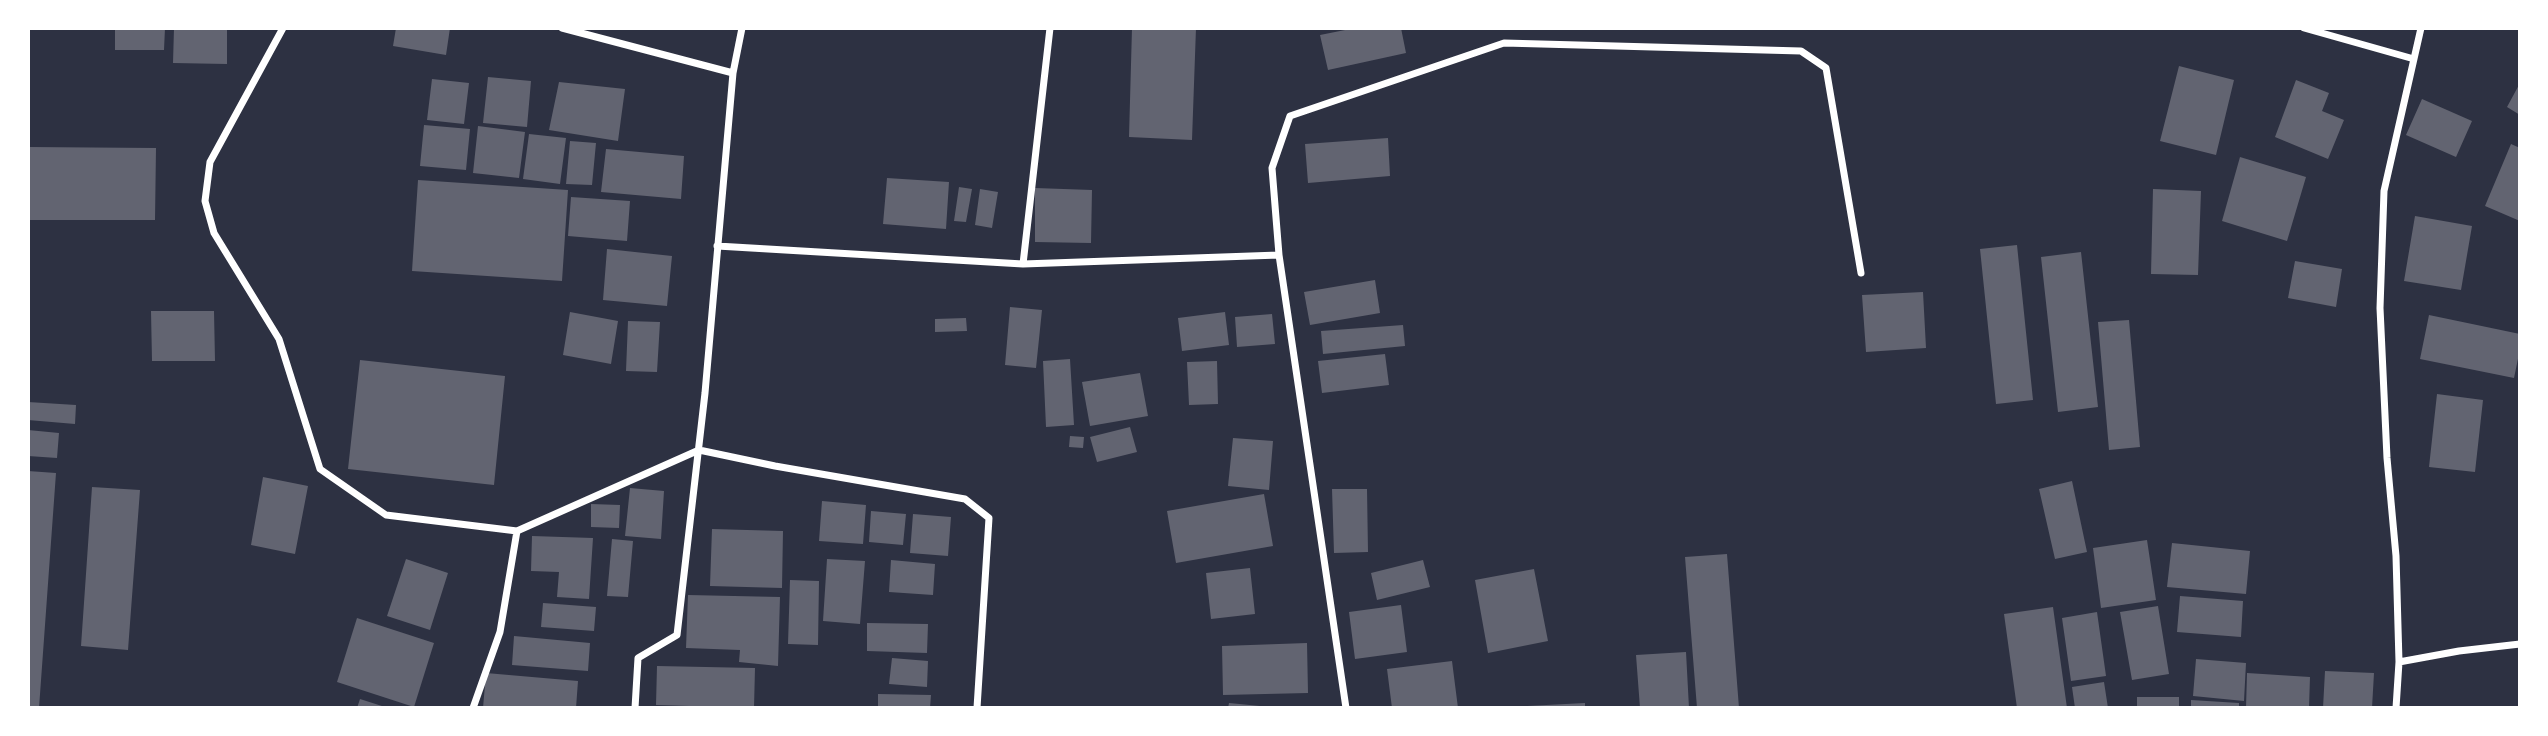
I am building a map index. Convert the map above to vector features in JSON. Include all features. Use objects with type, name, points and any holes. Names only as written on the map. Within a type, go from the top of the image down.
[{"type":"street","points":[[283,28],[210,162],[205,201],[214,233],[279,339],[320,469],[386,514],[517,531],[699,450],[965,499],[989,518],[977,708]]},
{"type":"street","points":[[562,28],[733,73]]},
{"type":"street","points":[[635,708],[638,658],[677,635],[699,450],[733,73],[742,28]]},
{"type":"street","points":[[1023,264],[1049,28]]},
{"type":"street","points":[[2304,28],[2414,59]]},
{"type":"street","points":[[2396,708],[2399,662],[2396,556],[2387,458],[2380,308],[2384,191],[2421,28]]},
{"type":"street","points":[[1346,708],[1279,256],[1272,168],[1290,116],[1504,43],[1801,51],[1826,68],[1861,273]]},
{"type":"street","points":[[717,246],[1023,264],[1279,256]]},
{"type":"street","points":[[473,708],[500,632],[517,531]]},
{"type":"street","points":[[2399,662],[2520,644]]},
{"type":"building","points":[[115,28],[165,28],[164,50],[115,50]]},
{"type":"building","points":[[174,28],[227,28],[227,64],[173,63]]},
{"type":"building","points":[[396,28],[450,28],[446,55],[393,46]]},
{"type":"building","points":[[1132,28],[1196,28],[1192,140],[1129,137]]},
{"type":"building","points":[[1355,28],[1401,28],[1406,53],[1328,70],[1320,35]]},
{"type":"building","points":[[2179,66],[2234,80],[2216,155],[2160,141]]},
{"type":"building","points":[[488,77],[531,81],[527,127],[483,123]]},
{"type":"building","points":[[432,79],[469,83],[464,124],[427,120]]},
{"type":"building","points":[[2296,80],[2329,93],[2322,111],[2344,120],[2328,159],[2275,137]]},
{"type":"building","points":[[559,82],[625,89],[618,141],[549,130]]},
{"type":"building","points":[[2520,83],[2520,115],[2507,107]]},
{"type":"building","points":[[2422,99],[2472,121],[2456,157],[2406,135]]},
{"type":"building","points":[[424,125],[470,129],[466,170],[420,166]]},
{"type":"building","points":[[478,126],[525,132],[519,178],[473,173]]},
{"type":"building","points":[[529,134],[566,138],[560,184],[523,179]]},
{"type":"building","points":[[1388,138],[1390,176],[1308,183],[1305,144]]},
{"type":"building","points":[[570,141],[596,143],[592,185],[566,184]]},
{"type":"building","points":[[2511,144],[2520,148],[2520,221],[2485,206]]},
{"type":"building","points":[[29,147],[156,148],[155,220],[29,220]]},
{"type":"building","points":[[606,149],[684,156],[681,199],[601,192]]},
{"type":"building","points":[[2240,157],[2306,177],[2287,241],[2222,221]]},
{"type":"building","points":[[887,178],[949,182],[946,229],[883,224]]},
{"type":"building","points":[[418,180],[568,190],[562,281],[412,271]]},
{"type":"building","points":[[959,187],[972,189],[966,222],[954,221]]},
{"type":"building","points":[[1035,188],[1092,190],[1091,243],[1035,242]]},
{"type":"building","points":[[980,189],[998,192],[992,228],[975,225]]},
{"type":"building","points":[[2153,189],[2201,191],[2198,275],[2151,274]]},
{"type":"building","points":[[571,197],[630,201],[627,241],[568,236]]},
{"type":"building","points":[[2415,216],[2472,226],[2461,290],[2404,281]]},
{"type":"building","points":[[2017,245],[2033,400],[1996,404],[1980,249]]},
{"type":"building","points":[[607,249],[672,256],[667,306],[603,300]]},
{"type":"building","points":[[2081,252],[2098,407],[2058,412],[2041,257]]},
{"type":"building","points":[[2295,261],[2342,269],[2336,307],[2288,298]]},
{"type":"building","points":[[1375,280],[1380,313],[1310,325],[1304,292]]},
{"type":"building","points":[[1923,292],[1926,348],[1866,352],[1862,295]]},
{"type":"building","points":[[1010,307],[1042,310],[1036,368],[1005,365]]},
{"type":"building","points":[[151,311],[214,311],[215,361],[152,361]]},
{"type":"building","points":[[570,312],[618,321],[611,364],[563,355]]},
{"type":"building","points":[[1225,312],[1229,345],[1182,351],[1178,318]]},
{"type":"building","points":[[1272,314],[1275,344],[1237,347],[1235,317]]},
{"type":"building","points":[[2429,315],[2520,334],[2514,378],[2420,359]]},
{"type":"building","points":[[966,318],[967,331],[935,332],[935,319]]},
{"type":"building","points":[[2129,320],[2140,447],[2109,450],[2098,322]]},
{"type":"building","points":[[628,321],[660,322],[657,372],[626,371]]},
{"type":"building","points":[[1403,325],[1405,346],[1323,354],[1321,331]]},
{"type":"building","points":[[1385,354],[1389,385],[1322,393],[1318,361]]},
{"type":"building","points":[[1070,359],[1074,425],[1046,427],[1043,361]]},
{"type":"building","points":[[360,360],[505,376],[494,485],[348,469]]},
{"type":"building","points":[[1217,361],[1218,404],[1189,405],[1187,362]]},
{"type":"building","points":[[1140,373],[1148,416],[1090,426],[1082,382]]},
{"type":"building","points":[[2437,394],[2483,400],[2475,472],[2429,467]]},
{"type":"building","points":[[28,402],[76,405],[75,424],[28,420]]},
{"type":"building","points":[[1130,427],[1137,452],[1097,462],[1090,437]]},
{"type":"building","points":[[28,430],[59,433],[57,458],[28,456]]},
{"type":"building","points":[[1070,436],[1084,437],[1083,448],[1069,447]]},
{"type":"building","points":[[1233,438],[1273,441],[1269,490],[1228,486]]},
{"type":"building","points":[[28,471],[56,473],[39,708],[28,708]]},
{"type":"building","points":[[263,477],[308,486],[295,554],[251,545]]},
{"type":"building","points":[[2072,481],[2087,552],[2055,559],[2039,489]]},
{"type":"building","points":[[92,487],[140,490],[128,650],[81,646]]},
{"type":"building","points":[[630,488],[664,491],[661,539],[625,536]]},
{"type":"building","points":[[1332,489],[1367,489],[1368,552],[1334,553]]},
{"type":"building","points":[[1264,494],[1273,546],[1176,563],[1167,511]]},
{"type":"building","points":[[822,501],[866,505],[863,544],[819,541]]},
{"type":"building","points":[[591,504],[620,505],[619,528],[591,527]]},
{"type":"building","points":[[871,511],[906,514],[903,545],[869,542]]},
{"type":"building","points":[[913,514],[951,517],[948,556],[910,553]]},
{"type":"building","points":[[712,529],[783,531],[782,588],[710,586]]},
{"type":"building","points":[[532,536],[593,538],[589,599],[557,597],[559,572],[531,571]]},
{"type":"building","points":[[612,539],[633,541],[628,597],[607,596]]},
{"type":"building","points":[[2147,540],[2156,600],[2101,608],[2093,548]]},
{"type":"building","points":[[2172,543],[2250,551],[2246,594],[2167,587]]},
{"type":"building","points":[[1727,554],[1739,708],[1697,708],[1685,557]]},
{"type":"building","points":[[406,559],[448,573],[430,630],[387,616]]},
{"type":"building","points":[[827,559],[865,561],[860,624],[823,621]]},
{"type":"building","points":[[891,560],[935,564],[933,595],[889,592]]},
{"type":"building","points":[[1423,560],[1430,587],[1377,600],[1371,573]]},
{"type":"building","points":[[1250,568],[1255,614],[1211,619],[1206,573]]},
{"type":"building","points":[[1534,569],[1548,641],[1488,653],[1475,580]]},
{"type":"building","points":[[790,580],[819,581],[818,645],[788,644]]},
{"type":"building","points":[[688,595],[780,597],[778,666],[739,662],[740,650],[686,648]]},
{"type":"building","points":[[2180,596],[2243,601],[2241,637],[2177,632]]},
{"type":"building","points":[[543,603],[596,607],[594,631],[541,627]]},
{"type":"building","points":[[1401,605],[1407,652],[1355,659],[1349,612]]},
{"type":"building","points":[[2158,606],[2169,674],[2132,680],[2120,612]]},
{"type":"building","points":[[2053,607],[2067,708],[2017,708],[2004,614]]},
{"type":"building","points":[[2097,612],[2106,676],[2071,681],[2062,618]]},
{"type":"building","points":[[357,618],[434,643],[414,707],[337,682]]},
{"type":"building","points":[[867,623],[928,624],[927,653],[867,651]]},
{"type":"building","points":[[514,636],[590,643],[588,671],[512,665]]},
{"type":"building","points":[[1307,643],[1308,693],[1223,695],[1222,646]]},
{"type":"building","points":[[1686,652],[1689,708],[1640,708],[1636,655]]},
{"type":"building","points":[[892,658],[928,661],[927,687],[889,684]]},
{"type":"building","points":[[2196,659],[2246,663],[2244,701],[2193,696]]},
{"type":"building","points":[[1452,661],[1458,708],[1392,708],[1387,669]]},
{"type":"building","points":[[657,666],[755,668],[754,708],[656,705]]},
{"type":"building","points":[[2325,671],[2374,673],[2372,708],[2323,708]]},
{"type":"building","points":[[486,673],[578,681],[576,708],[483,708]]},
{"type":"building","points":[[2247,673],[2310,677],[2309,708],[2246,708]]},
{"type":"building","points":[[2104,682],[2108,708],[2075,708],[2072,687]]},
{"type":"building","points":[[878,694],[931,695],[930,708],[878,708]]},
{"type":"building","points":[[2137,697],[2179,697],[2179,708],[2137,708]]},
{"type":"building","points":[[360,699],[385,707],[385,708],[357,708]]},
{"type":"building","points":[[2191,700],[2239,703],[2239,708],[2191,708]]},
{"type":"building","points":[[1229,703],[1260,706],[1260,708],[1228,708]]},
{"type":"building","points":[[1585,703],[1585,708],[1527,708],[1527,706]]}]
